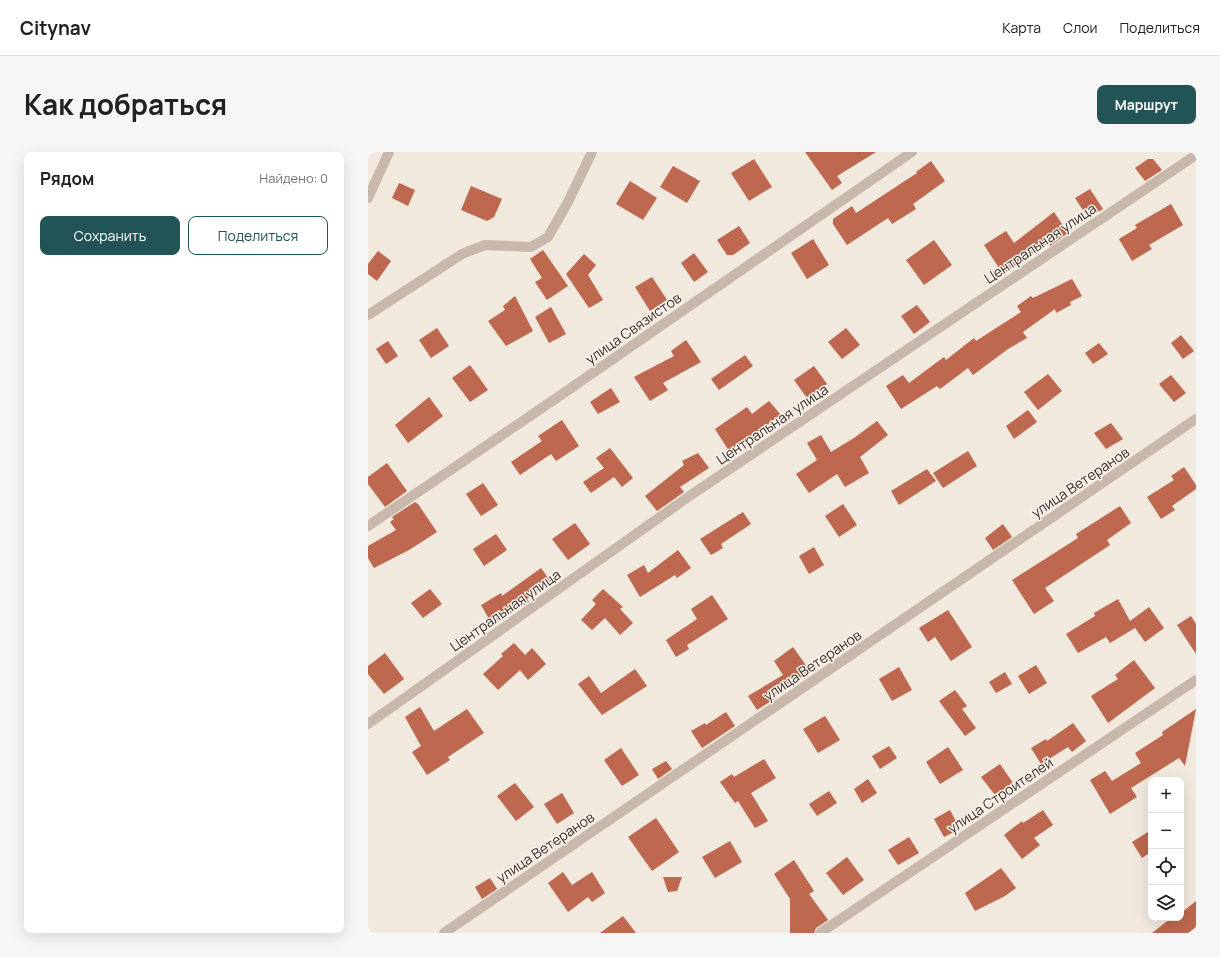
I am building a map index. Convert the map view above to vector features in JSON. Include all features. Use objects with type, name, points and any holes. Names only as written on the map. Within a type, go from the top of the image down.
[{"type":"street","points":[[368,198],[388,152]]},
{"type":"street","points":[[368,315],[462,254],[486,245],[531,247],[548,237],[568,202],[592,152]]},
{"type":"street","name":"улица Связистов","points":[[368,526],[558,397],[912,152]]},
{"type":"street","name":"Центральная улица","points":[[368,724],[698,491],[1196,155]]},
{"type":"street","name":"улица Ветеранов","points":[[444,933],[1196,419]]},
{"type":"street","name":"улица Строителей","points":[[820,933],[1196,680]]},
{"type":"building","points":[[805,152],[876,152],[837,176],[842,183],[832,190]]},
{"type":"building","points":[[754,159],[772,187],[749,201],[731,173]]},
{"type":"building","points":[[1148,159],[1153,159],[1162,170],[1145,181],[1135,168]]},
{"type":"building","points":[[931,161],[945,181],[913,204],[916,209],[892,224],[888,218],[847,245],[833,224],[833,219],[852,206],[856,213],[917,173],[916,172]]},
{"type":"building","points":[[673,166],[700,181],[687,203],[660,187]]},
{"type":"building","points":[[630,181],[657,198],[643,220],[616,204]]},
{"type":"building","points":[[399,183],[415,190],[408,206],[392,198]]},
{"type":"building","points":[[471,186],[502,199],[494,217],[487,221],[461,210]]},
{"type":"building","points":[[1090,189],[1103,209],[1088,218],[1075,198]]},
{"type":"building","points":[[1171,204],[1183,225],[1149,245],[1152,249],[1132,261],[1119,239],[1137,228],[1135,225]]},
{"type":"building","points":[[1054,212],[1068,233],[1050,246],[1048,243],[1003,274],[984,245],[1006,231],[1014,243]]},
{"type":"building","points":[[739,226],[750,243],[733,255],[727,255],[717,240]]},
{"type":"building","points":[[813,239],[829,265],[807,279],[791,253]]},
{"type":"building","points":[[934,240],[952,265],[924,285],[906,260]]},
{"type":"building","points":[[543,250],[568,286],[547,300],[535,282],[542,278],[530,259]]},
{"type":"building","points":[[378,251],[391,261],[377,281],[368,274],[368,264]]},
{"type":"building","points":[[694,253],[708,272],[694,282],[681,263]]},
{"type":"building","points":[[584,254],[596,265],[588,275],[603,300],[589,308],[566,274]]},
{"type":"building","points":[[652,277],[667,300],[650,311],[635,287]]},
{"type":"building","points":[[1072,279],[1082,296],[1070,302],[1071,305],[1056,313],[1055,309],[1023,332],[1027,338],[1008,349],[973,375],[968,368],[940,389],[937,386],[901,409],[886,386],[903,375],[909,383],[944,357],[946,360],[974,338],[976,341],[1021,312],[1017,306],[1031,296],[1033,298]]},
{"type":"building","points":[[515,296],[533,331],[506,346],[488,321],[505,310],[503,306]]},
{"type":"building","points":[[917,305],[930,322],[914,334],[901,316]]},
{"type":"building","points":[[551,307],[566,334],[549,343],[535,317]]},
{"type":"building","points":[[437,328],[449,346],[431,358],[419,340]]},
{"type":"building","points":[[846,328],[860,345],[842,359],[828,342]]},
{"type":"building","points":[[1181,335],[1194,351],[1183,359],[1171,343]]},
{"type":"building","points":[[686,340],[701,362],[663,383],[668,390],[650,401],[634,377],[674,356],[671,351]]},
{"type":"building","points":[[388,341],[398,356],[386,364],[376,349]]},
{"type":"building","points":[[1099,343],[1108,354],[1093,364],[1085,353]]},
{"type":"building","points":[[745,355],[753,366],[719,390],[711,379]]},
{"type":"building","points":[[470,365],[488,390],[470,402],[452,378]]},
{"type":"building","points":[[814,366],[827,384],[807,398],[794,380]]},
{"type":"building","points":[[1048,374],[1062,391],[1038,410],[1024,392]]},
{"type":"building","points":[[1171,375],[1186,393],[1174,402],[1159,384]]},
{"type":"building","points":[[611,388],[620,402],[598,414],[590,402]]},
{"type":"building","points":[[429,397],[443,416],[408,443],[395,425]]},
{"type":"building","points":[[769,401],[781,415],[729,451],[715,429],[747,407],[752,414]]},
{"type":"building","points":[[1028,410],[1037,422],[1014,439],[1006,426]]},
{"type":"building","points":[[562,420],[579,446],[556,461],[551,454],[520,475],[511,462],[542,441],[538,436]]},
{"type":"building","points":[[877,421],[888,435],[860,457],[869,473],[845,487],[837,474],[809,493],[796,474],[817,460],[807,443],[821,435],[831,452],[854,438]]},
{"type":"building","points":[[1111,423],[1123,439],[1106,449],[1094,433]]},
{"type":"building","points":[[610,448],[633,478],[622,487],[614,477],[591,493],[583,482],[604,468],[596,458]]},
{"type":"building","points":[[968,451],[977,466],[943,488],[933,473]]},
{"type":"building","points":[[698,453],[709,468],[680,487],[684,492],[657,511],[645,496],[684,465],[682,461]]},
{"type":"building","points":[[387,463],[407,491],[385,507],[368,484],[368,477]]},
{"type":"building","points":[[1184,467],[1196,485],[1196,489],[1172,506],[1175,510],[1161,519],[1147,497],[1174,480],[1171,476]]},
{"type":"building","points":[[927,469],[936,481],[899,505],[891,491]]},
{"type":"building","points":[[483,483],[498,505],[481,516],[466,494]]},
{"type":"building","points":[[415,502],[418,504],[437,532],[409,550],[374,568],[368,558],[368,546],[396,530],[390,522],[394,519],[392,517]]},
{"type":"building","points":[[843,504],[857,525],[839,537],[825,516]]},
{"type":"building","points":[[1120,506],[1131,523],[1107,540],[1110,545],[1045,588],[1054,601],[1034,614],[1012,580],[1078,538],[1076,534]]},
{"type":"building","points":[[743,512],[751,524],[721,544],[723,548],[711,555],[700,539]]},
{"type":"building","points":[[575,523],[590,544],[568,560],[552,539]]},
{"type":"building","points":[[1003,524],[1012,537],[993,550],[985,538]]},
{"type":"building","points":[[496,534],[507,550],[484,566],[473,549]]},
{"type":"building","points":[[814,547],[824,565],[809,574],[799,556]]},
{"type":"building","points":[[678,550],[691,568],[677,578],[675,575],[640,597],[627,575],[644,565],[648,573]]},
{"type":"building","points":[[541,568],[551,582],[527,599],[529,602],[492,624],[481,605],[501,593],[502,596]]},
{"type":"building","points":[[430,589],[442,604],[423,618],[411,603]]},
{"type":"building","points":[[603,589],[623,607],[620,609],[633,623],[620,635],[605,618],[592,630],[581,620],[596,604],[592,600]]},
{"type":"building","points":[[712,595],[728,619],[687,645],[689,649],[676,657],[666,640],[697,619],[691,609]]},
{"type":"building","points":[[1118,599],[1130,621],[1149,607],[1164,628],[1145,642],[1133,625],[1135,628],[1110,643],[1106,637],[1078,653],[1066,634],[1095,616],[1094,613]]},
{"type":"building","points":[[948,610],[972,647],[951,661],[935,637],[928,642],[919,628]]},
{"type":"building","points":[[1191,616],[1196,624],[1196,654],[1177,625]]},
{"type":"building","points":[[514,643],[525,655],[532,648],[546,664],[528,680],[520,670],[498,690],[483,674],[503,656],[501,654]]},
{"type":"building","points":[[793,647],[810,671],[775,695],[776,698],[757,710],[748,696],[783,675],[774,661]]},
{"type":"building","points":[[385,653],[404,679],[384,694],[368,674],[368,666]]},
{"type":"building","points":[[1134,660],[1155,688],[1108,723],[1091,696],[1118,679],[1115,675]]},
{"type":"building","points":[[1036,665],[1047,683],[1029,694],[1018,676]]},
{"type":"building","points":[[899,667],[912,690],[892,701],[879,679]]},
{"type":"building","points":[[635,669],[647,686],[602,715],[578,684],[589,676],[601,693]]},
{"type":"building","points":[[1005,672],[1012,684],[996,693],[989,682]]},
{"type":"building","points":[[955,690],[967,706],[962,709],[976,728],[965,736],[939,701]]},
{"type":"building","points":[[420,707],[434,731],[467,709],[484,733],[448,757],[450,760],[427,775],[412,752],[421,746],[405,717]]},
{"type":"building","points":[[1196,709],[1185,766],[1179,758],[1148,777],[1131,788],[1137,797],[1110,814],[1090,780],[1105,771],[1112,781],[1141,763],[1135,753],[1163,735],[1162,732]]},
{"type":"building","points":[[726,712],[735,726],[702,748],[691,731],[705,723],[706,725]]},
{"type":"building","points":[[825,716],[840,740],[818,753],[803,729]]},
{"type":"building","points":[[1073,723],[1086,741],[1072,752],[1068,747],[1041,764],[1031,748],[1046,739],[1047,741]]},
{"type":"building","points":[[889,746],[897,758],[880,769],[872,756]]},
{"type":"building","points":[[948,747],[963,770],[940,784],[926,762]]},
{"type":"building","points":[[621,748],[639,775],[622,786],[604,760]]},
{"type":"building","points":[[764,759],[776,778],[751,793],[768,821],[755,828],[738,801],[735,803],[720,782],[732,774],[734,777]]},
{"type":"building","points":[[666,761],[672,769],[658,779],[652,769]]},
{"type":"building","points":[[1000,764],[1013,783],[995,795],[981,777]]},
{"type":"building","points":[[868,779],[877,793],[862,803],[854,789]]},
{"type":"building","points":[[515,783],[534,807],[516,821],[497,796]]},
{"type":"building","points":[[829,791],[837,803],[817,816],[809,804]]},
{"type":"building","points":[[562,793],[574,813],[557,824],[544,804]]},
{"type":"building","points":[[950,810],[960,829],[944,837],[934,819]]},
{"type":"building","points":[[1043,810],[1053,825],[1034,838],[1040,845],[1022,859],[1004,835],[1022,821],[1023,823]]},
{"type":"building","points":[[656,818],[679,852],[652,871],[628,837]]},
{"type":"building","points":[[1148,832],[1148,854],[1142,858],[1132,842]]},
{"type":"building","points":[[909,837],[919,853],[898,865],[888,850]]},
{"type":"building","points":[[730,841],[742,862],[715,878],[702,857]]},
{"type":"building","points":[[847,857],[864,880],[843,895],[826,873]]},
{"type":"building","points":[[794,860],[814,891],[809,894],[828,920],[816,928],[814,933],[790,933],[790,899],[774,874]]},
{"type":"building","points":[[1001,868],[1016,888],[1005,896],[975,911],[965,893]]},
{"type":"building","points":[[563,872],[572,885],[592,872],[605,893],[592,902],[588,897],[568,912],[548,883]]},
{"type":"building","points":[[663,877],[682,877],[677,891],[668,892]]},
{"type":"building","points":[[490,878],[497,889],[482,899],[475,887]]},
{"type":"building","points":[[1196,901],[1196,927],[1188,933],[1152,933],[1167,921],[1184,921],[1184,911]]},
{"type":"building","points":[[623,916],[636,933],[600,933]]}]
